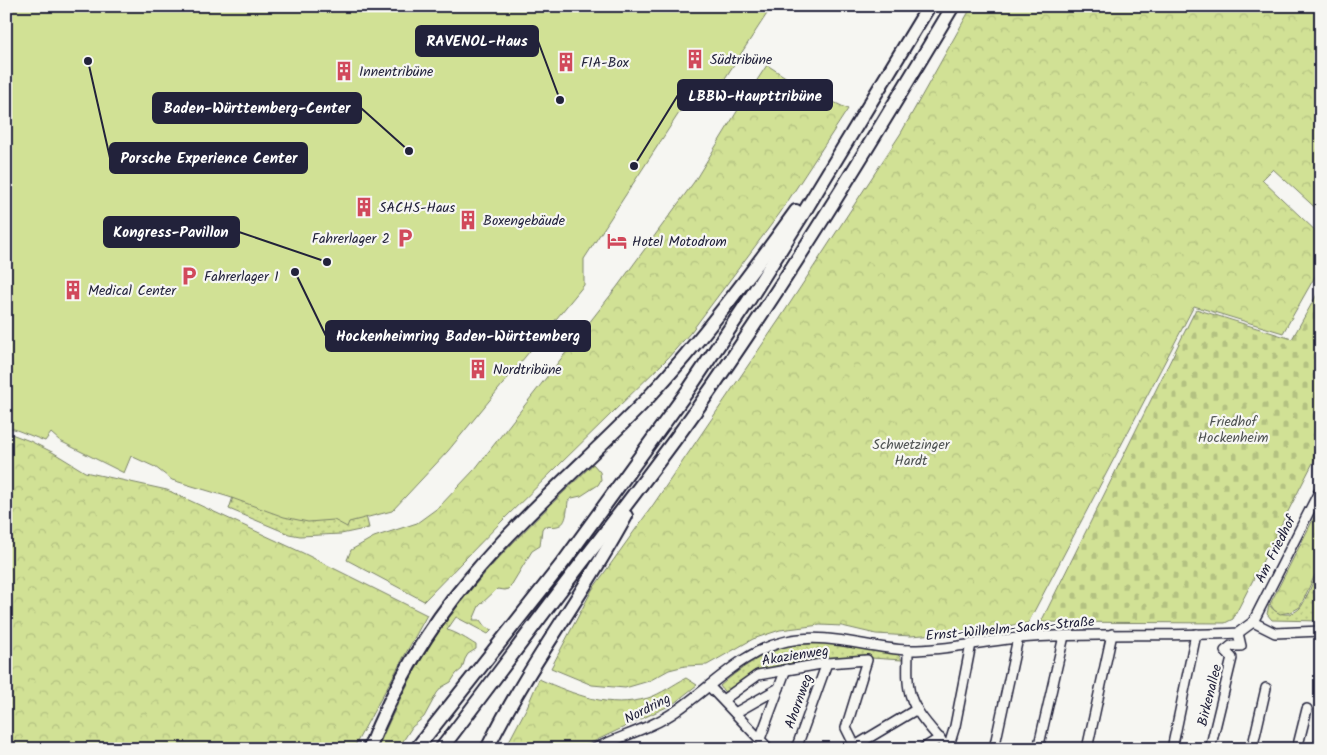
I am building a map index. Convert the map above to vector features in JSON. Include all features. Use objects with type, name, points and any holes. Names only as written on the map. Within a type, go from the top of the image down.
[{"type":"highway","points":[[416,749],[566,560],[689,389],[749,300],[928,6]]},
{"type":"highway","points":[[441,749],[641,488],[727,366],[810,241],[880,130],[953,6]]},
{"type":"highway","points":[[370,745],[394,694],[414,658],[440,617],[471,577],[676,367],[733,297],[800,206],[820,186]]},
{"type":"highway","points":[[487,749],[533,667],[608,549],[641,488]]},
{"type":"street","name":"Am Friedhof","points":[[1253,622],[1321,488]]},
{"type":"street","points":[[1238,633],[1253,622],[1275,633],[1321,631]]},
{"type":"street","name":"Ernst-Wilhelm-Sachs-Straße","points":[[709,686],[736,663],[753,653],[787,641],[824,638],[908,650],[1018,638],[1112,634],[1238,633]]},
{"type":"street","name":"Birkenallee","points":[[1210,749],[1232,658],[1225,651],[1231,646],[1241,646],[1238,633]]},
{"type":"street","points":[[1087,749],[1112,634]]},
{"type":"street","name":"Birkenallee","points":[[1172,749],[1196,634]]},
{"type":"street","points":[[1038,749],[1064,636]]},
{"type":"street","points":[[994,749],[1018,638]]},
{"type":"street","points":[[948,749],[955,726],[971,644]]},
{"type":"street","points":[[908,650],[909,690],[917,709],[948,749]]},
{"type":"street","name":"Akazienweg","points":[[723,700],[758,675],[827,663],[867,660],[846,728],[852,747]]},
{"type":"street","name":"Ahornweg","points":[[796,749],[827,663]]},
{"type":"street","points":[[760,739],[786,669]]},
{"type":"street","points":[[709,686],[769,749]]},
{"type":"street","name":"Nordring","points":[[594,749],[664,718],[709,686]]},
{"type":"street","points":[[735,713],[779,688]]},
{"type":"street","points":[[1252,749],[1266,688]]},
{"type":"street","points":[[852,747],[917,709]]},
{"type":"street","points":[[1297,749],[1307,709]]},
{"type":"street","points":[[922,749],[940,738]]},
{"type":"green space","points":[[6,6],[772,6],[716,92],[693,92],[584,259],[584,285],[448,451],[392,511],[349,522],[347,527],[334,520],[308,522],[284,517],[229,497],[172,480],[155,467],[131,456],[124,473],[60,441],[51,433],[45,441],[14,429],[6,428]]},
{"type":"green space","name":"Schwetzinger Hardt","points":[[972,6],[1321,6],[1321,213],[1273,169],[1262,180],[1321,236],[1321,266],[1283,333],[1194,306],[1028,623],[971,631],[911,636],[876,634],[842,626],[820,625],[780,630],[753,639],[707,665],[685,666],[669,670],[649,681],[625,688],[592,685],[551,668],[592,590],[653,505],[779,320],[901,133]]},
{"type":"green space","points":[[767,65],[798,85],[848,109],[780,213],[691,332],[667,359],[503,520],[424,601],[347,560],[351,550],[374,537],[417,523],[439,507],[475,469],[617,287],[694,182]]},
{"type":"green space","name":"Friedhof Hockenheim","points":[[1321,287],[1321,447],[1233,619],[1225,623],[1041,622],[1196,309],[1292,339]]},
{"type":"green space","points":[[6,432],[54,453],[85,472],[167,490],[303,553],[427,615],[353,749],[6,749]]},
{"type":"green space","points":[[593,464],[600,472],[601,480],[598,485],[581,496],[568,501],[564,522],[557,526],[544,526],[540,546],[532,551],[509,589],[497,589],[479,606],[473,620],[480,620],[485,627],[492,630],[488,634],[456,617],[447,630],[458,634],[476,645],[476,649],[468,654],[462,669],[451,682],[442,687],[437,693],[424,717],[412,727],[398,749],[380,749],[378,747],[409,682],[447,620],[506,550]]},
{"type":"green space","points":[[240,476],[361,495],[369,528],[341,534],[300,536],[289,534],[229,509]]},
{"type":"green space","points":[[1321,504],[1321,562],[1300,607],[1291,612],[1280,614],[1270,604]]},
{"type":"green space","points":[[1321,564],[1321,621],[1272,620],[1267,614],[1269,605],[1276,611],[1284,614],[1292,613],[1300,608]]},
{"type":"green space","points":[[825,643],[897,653],[902,660],[856,657],[782,664],[756,672],[726,694],[720,686],[751,663],[777,650],[795,645]]},
{"type":"green space","points":[[686,678],[697,685],[673,704],[578,749],[505,749],[539,679],[592,699],[619,702],[648,698]]},
{"type":"place","name":"Südtribüne","points":[[695,59]]},
{"type":"place","name":"Porsche Experience Center","points":[[88,61]]},
{"type":"place","name":"FIA-Box","points":[[566,62]]},
{"type":"place","name":"Innentribüne","points":[[344,71]]},
{"type":"place","name":"RAVENOL-Haus","points":[[560,100]]},
{"type":"place","name":"Baden-Württemberg-Center","points":[[409,151]]},
{"type":"place","name":"LBBW-Haupttribüne","points":[[634,166]]},
{"type":"place","name":"SACHS-Haus","points":[[364,207]]},
{"type":"place","name":"Boxengebäude","points":[[468,220]]},
{"type":"place","name":"Fahrerlager 2","points":[[405,238]]},
{"type":"place","name":"Hotel Motodrom","points":[[617,241]]},
{"type":"place","name":"Kongress-Pavillon","points":[[327,262]]},
{"type":"place","name":"Hockenheimring Baden-Württemberg","points":[[295,272]]},
{"type":"place","name":"Fahrerlager 1","points":[[189,276]]},
{"type":"place","name":"Medical Center","points":[[73,290]]},
{"type":"place","name":"Nordtribüne","points":[[478,369]]}]
